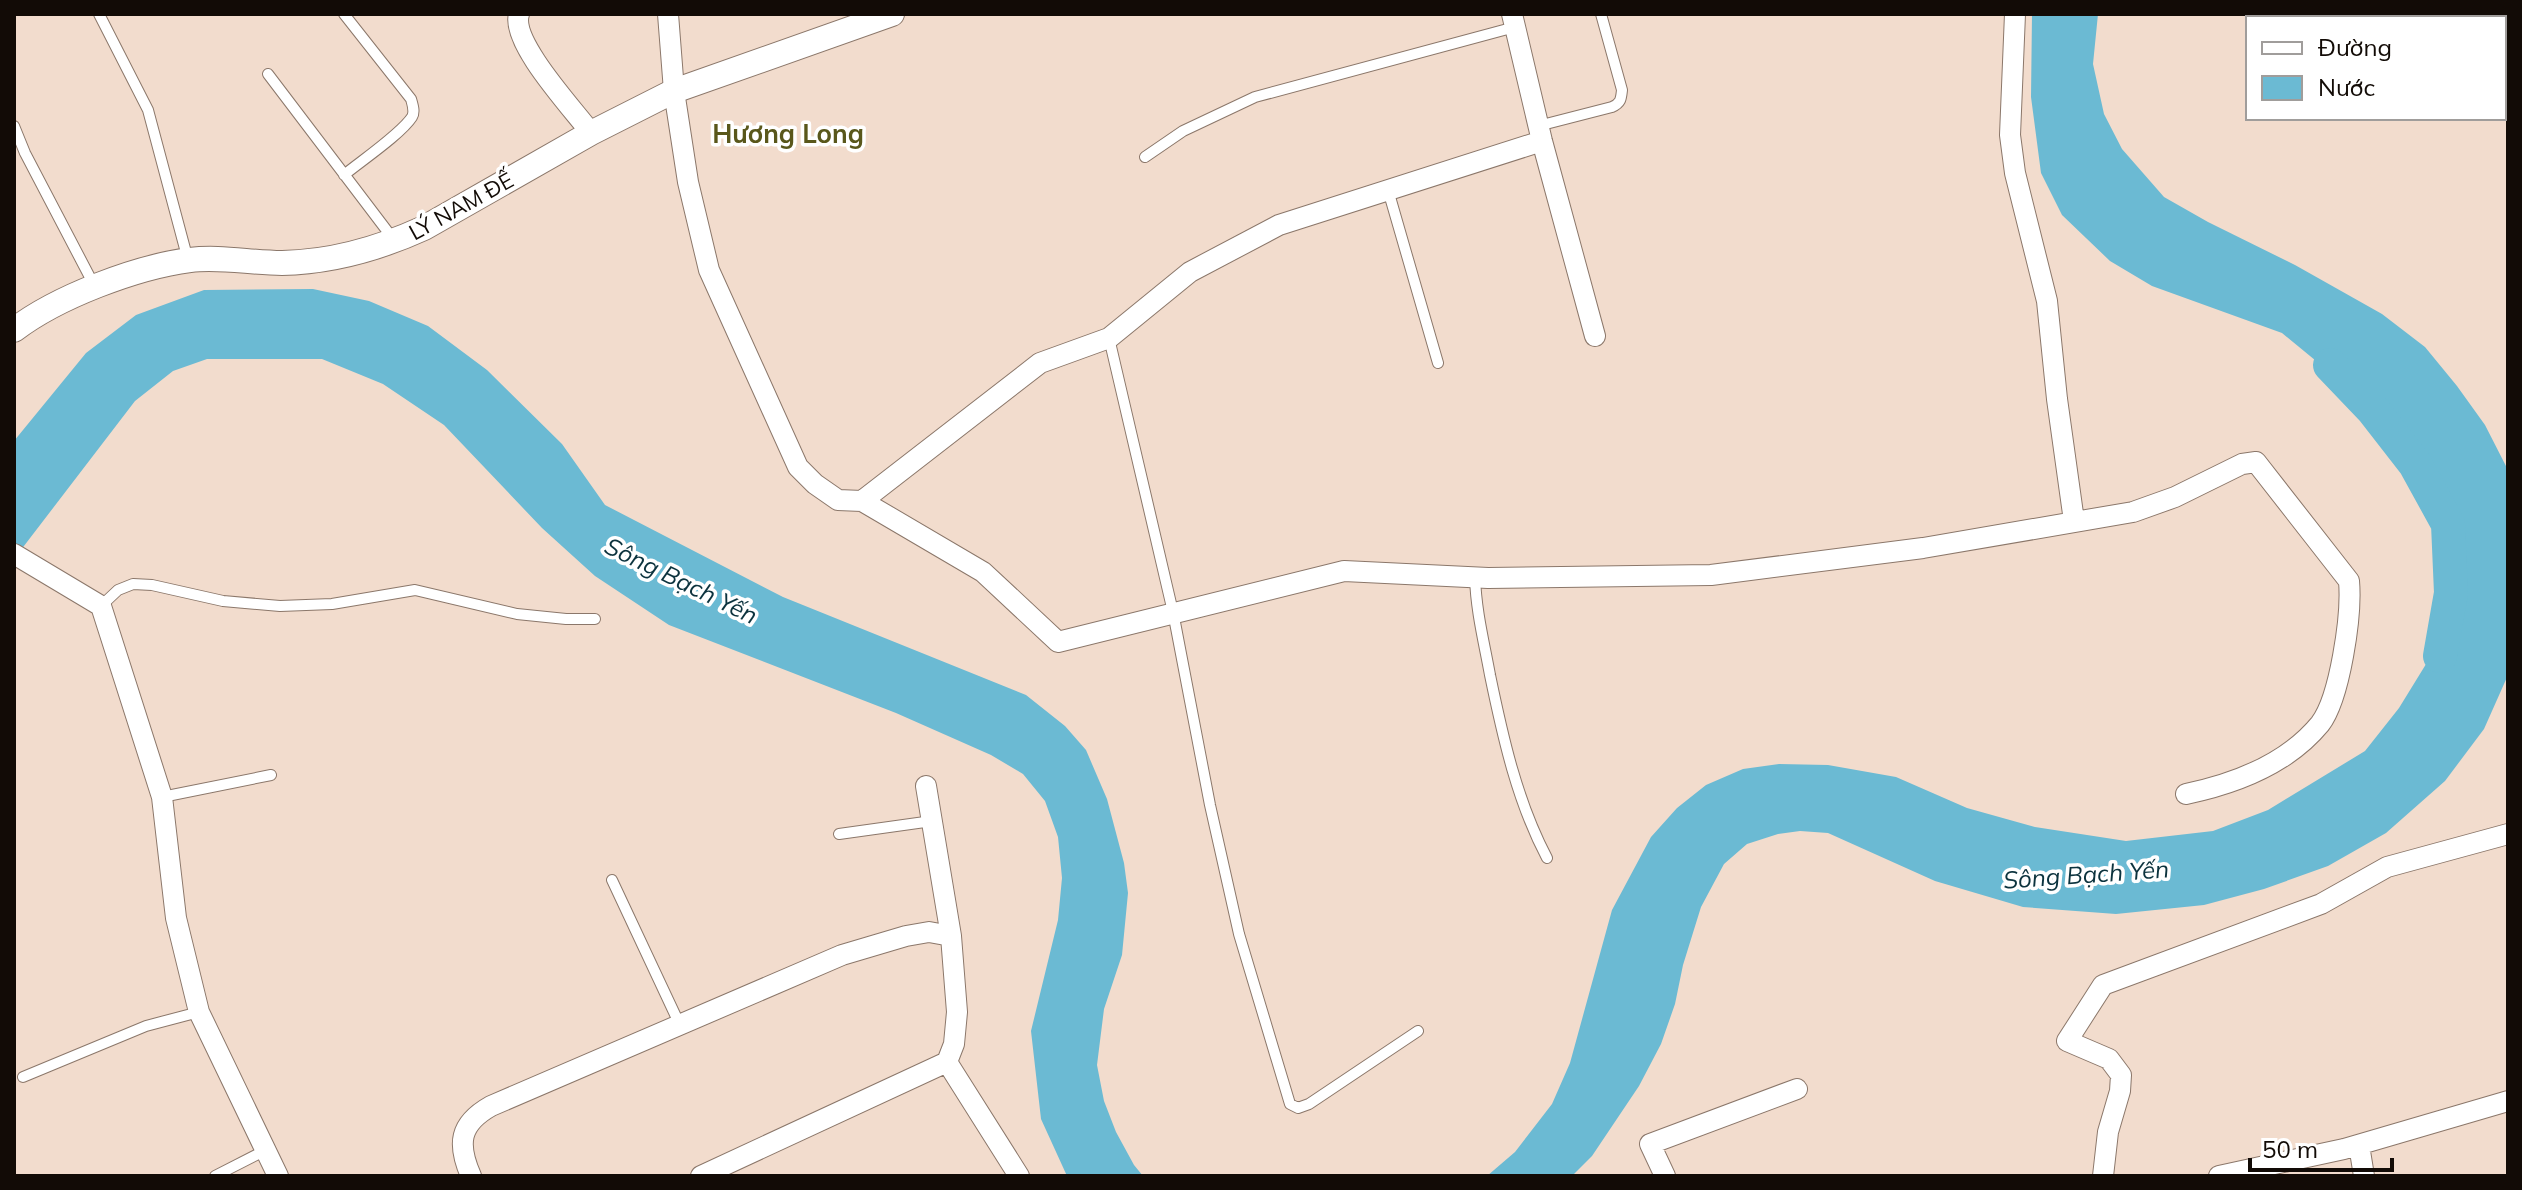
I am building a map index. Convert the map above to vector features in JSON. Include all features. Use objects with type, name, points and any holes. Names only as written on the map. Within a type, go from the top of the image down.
[{"type":"street","points":[[519,14],[517,20],[521,36],[534,58],[591,133]]},
{"type":"street","points":[[668,14],[674,91],[688,182],[709,270],[803,473],[838,500],[862,501],[983,572],[1058,642],[1344,571],[1475,577],[1711,575],[1923,548],[2133,512],[2175,497],[2242,464],[2256,462],[2349,581],[2350,601],[2342,665],[2322,722],[2299,745],[2250,775],[2219,787],[2186,794]]},
{"type":"street","name":"LÝ NAM ĐẾ","points":[[14,330],[95,287],[188,260],[282,263],[366,252],[424,228],[591,133],[674,91],[892,14]]},
{"type":"street","points":[[2015,14],[2010,135],[2015,173],[2047,301],[2074,521]]},
{"type":"street","points":[[1514,20],[1540,134],[1595,336]]},
{"type":"street","points":[[862,501],[1040,363],[1109,338],[1190,272],[1279,225],[1388,190],[1540,134]]},
{"type":"street","points":[[14,554],[101,606],[162,797],[176,918],[199,1012],[278,1176]]},
{"type":"street","points":[[701,1176],[947,1062],[954,1044],[957,1012],[951,936],[926,786]]},
{"type":"street","points":[[2103,1176],[2108,1132],[2120,1091],[2121,1075],[2109,1059],[2067,1041],[2103,985],[2321,904],[2387,867],[2508,834]]},
{"type":"street","points":[[471,1176],[462,1145],[466,1124],[476,1114],[679,1023],[842,955],[906,936],[929,932],[951,936]]},
{"type":"street","points":[[947,1062],[1019,1176]]},
{"type":"street","points":[[1665,1176],[1650,1144],[1797,1089]]},
{"type":"street","points":[[2219,1176],[2359,1145],[2508,1101]]},
{"type":"street","points":[[2359,1145],[2364,1176]]},
{"type":"lane","points":[[99,14],[148,110],[188,260]]},
{"type":"lane","points":[[344,14],[411,99],[414,109],[413,116],[402,127],[344,175]]},
{"type":"lane","points":[[1540,134],[1612,107],[1621,99],[1622,90],[1601,14]]},
{"type":"lane","points":[[1145,157],[1183,131],[1255,97],[1514,20]]},
{"type":"lane","points":[[268,74],[395,241]]},
{"type":"lane","points":[[14,126],[95,287]]},
{"type":"lane","points":[[1388,190],[1438,363]]},
{"type":"lane","points":[[1109,338],[1173,612],[1235,919],[1290,1104],[1298,1108],[1309,1104],[1418,1031]]},
{"type":"lane","points":[[1475,577],[1479,625],[1509,758],[1526,812],[1547,858]]},
{"type":"lane","points":[[101,606],[118,590],[133,584],[152,585],[223,601],[280,606],[332,604],[415,590],[517,614],[595,619]]},
{"type":"lane","points":[[162,797],[271,775]]},
{"type":"lane","points":[[839,834],[934,820]]},
{"type":"lane","points":[[612,880],[679,1023]]},
{"type":"lane","points":[[23,1077],[146,1026],[199,1012]]},
{"type":"lane","points":[[215,1176],[264,1151]]},
{"type":"water","points":[[2032,14],[2098,14],[2093,64],[2104,114],[2122,149],[2164,197],[2382,314],[2425,347],[2485,425],[2508,470],[2508,675],[2484,729],[2445,781],[2386,833],[2328,866],[2264,889],[2204,905],[2116,914],[2023,907],[1935,881],[1828,833],[1800,831],[1747,844],[1724,864],[1701,907],[1661,1044],[1639,1086],[1592,1156],[1572,1176],[1487,1176],[1515,1152],[1552,1104],[1570,1063],[1612,910],[1651,837],[1677,808],[1706,785],[1743,769],[1779,764],[1828,765],[1896,777],[1967,808],[2035,827],[2126,841],[2213,831],[2268,810],[2365,751],[2399,708],[2431,656],[2448,611],[2457,560],[2448,516],[2427,474],[2383,416],[2282,333],[2152,286],[2110,261],[2062,215],[2041,173],[2031,97]]},
{"type":"water","points":[[313,289],[369,301],[428,326],[487,370],[562,444],[605,505],[783,597],[1026,695],[1065,726],[1086,750],[1107,799],[1124,863],[1128,893],[1122,955],[1104,1009],[1097,1065],[1104,1101],[1116,1132],[1143,1176],[1067,1176],[1041,1119],[1031,1031],[1058,920],[1062,878],[1058,837],[1045,801],[1023,774],[991,755],[896,713],[669,625],[595,576],[542,528],[444,425],[383,384],[322,359],[207,359],[173,371],[135,401],[14,559],[14,441],[86,353],[136,315],[204,290]]},
{"type":"waterway","name":"Sông Bạch Yến","points":[[2330,365],[2373,410],[2415,464],[2448,524],[2451,593],[2440,656]]},
{"type":"district","name":"Hương Long","points":[[788,134]]}]
